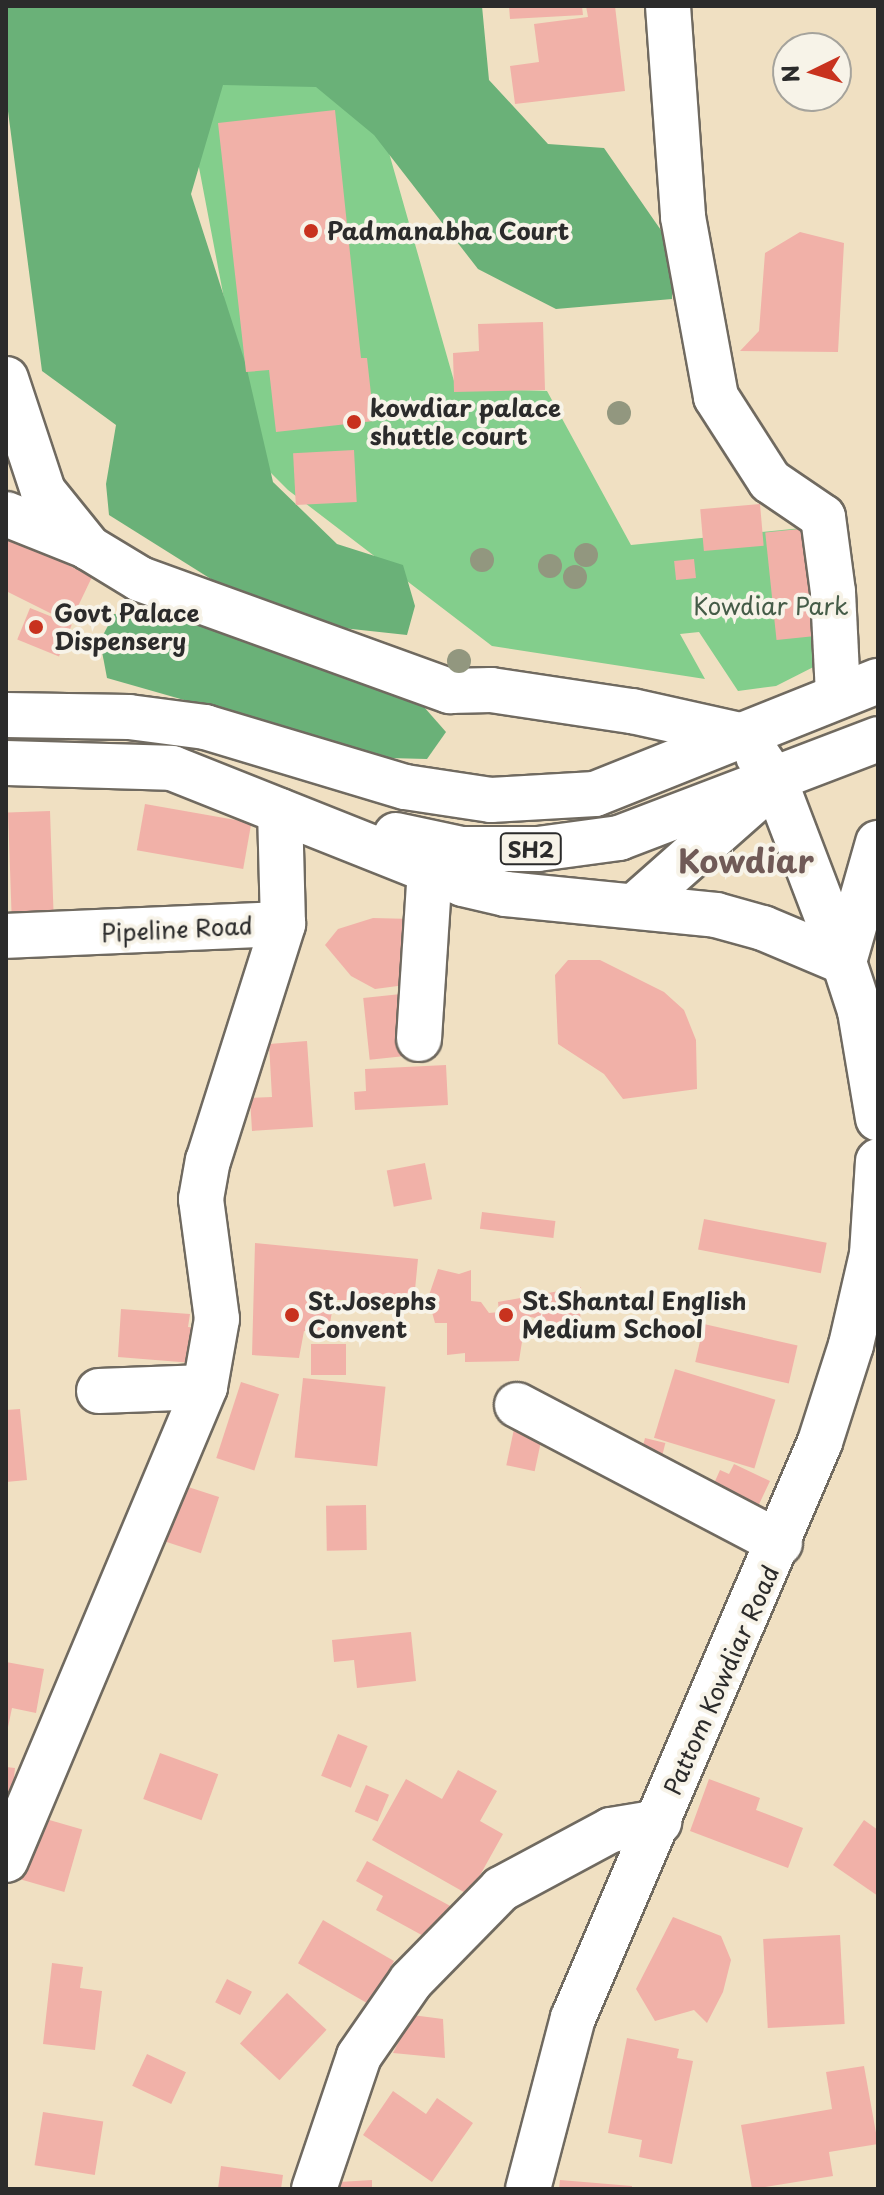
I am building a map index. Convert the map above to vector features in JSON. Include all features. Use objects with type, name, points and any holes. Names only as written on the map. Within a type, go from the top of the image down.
[{"type":"main road","points":[[668,6],[683,217],[716,397],[770,481],[823,517],[833,592],[838,696]]},
{"type":"main road","points":[[6,379],[43,491],[89,548]]},
{"type":"main road","points":[[6,514],[89,548],[140,579],[450,691],[491,690],[616,708],[745,736],[775,781],[844,962],[860,1011],[878,1119]]},
{"type":"main road","points":[[6,715],[129,717],[205,727],[405,787],[491,800],[595,794],[878,681]]},
{"type":"main road","name":"SH2","points":[[6,763],[172,768],[280,811],[462,849],[538,849],[619,838],[775,781],[878,739]]},
{"type":"main road","name":"SH2","points":[[638,903],[775,781]]},
{"type":"main road","points":[[280,811],[430,871],[506,894],[638,903],[763,928],[844,962]]},
{"type":"main road","name":"Pipeline Road","points":[[6,936],[283,924],[280,811]]},
{"type":"main road","points":[[844,962],[878,843]]},
{"type":"main road","points":[[419,1039],[430,871]]},
{"type":"main road","points":[[6,1860],[205,1387],[217,1319],[201,1199],[208,1161],[283,924]]},
{"type":"main road","name":"Pattom Kowdiar Road","points":[[528,2189],[573,2018],[780,1543],[851,1345],[872,1254],[878,1161]]},
{"type":"main road","points":[[99,1391],[205,1387]]},
{"type":"main road","points":[[517,1405],[780,1543]]},
{"type":"main road","points":[[314,2189],[359,2056],[411,1981],[501,1889],[611,1830],[659,1822]]},
{"type":"green space","points":[[6,6],[482,6],[489,80],[548,144],[604,148],[674,249],[672,299],[556,309],[478,269],[374,135],[316,87],[223,85],[191,194],[246,365],[273,482],[337,544],[403,565],[415,606],[407,635],[278,621],[109,515],[106,484],[116,425],[42,371],[6,96]]},
{"type":"green space","name":"Padmanabha Court","points":[[358,44],[456,388],[547,391],[631,545],[842,524],[847,650],[776,686],[738,691],[699,632],[680,634],[705,679],[492,646],[288,490],[254,456],[181,73]]},
{"type":"green space","points":[[155,612],[410,691],[446,732],[427,759],[388,758],[107,678],[100,641],[114,614]]},
{"type":"building","points":[[509,6],[582,6],[583,15],[510,19]]},
{"type":"building","points":[[586,6],[615,6],[625,91],[515,104],[510,66],[539,62],[534,24],[588,17]]},
{"type":"building","points":[[335,110],[361,358],[367,358],[374,421],[276,432],[269,370],[246,372],[218,123]]},
{"type":"building","points":[[800,232],[844,243],[838,352],[740,351],[759,331],[765,253]]},
{"type":"building","points":[[543,322],[545,390],[454,392],[453,353],[479,351],[478,324]]},
{"type":"building","points":[[354,450],[357,502],[296,505],[293,453]]},
{"type":"building","points":[[760,504],[764,546],[704,551],[700,509]]},
{"type":"building","points":[[809,528],[820,635],[777,640],[765,533]]},
{"type":"building","points":[[8,535],[92,577],[70,623],[6,591]]},
{"type":"building","points":[[694,559],[696,578],[676,580],[674,561]]},
{"type":"building","points":[[30,608],[72,625],[59,656],[17,640]]},
{"type":"building","points":[[145,804],[251,823],[243,869],[137,850]]},
{"type":"building","points":[[50,811],[53,911],[12,912],[8,812]]},
{"type":"building","points":[[373,918],[413,919],[413,984],[375,989],[351,976],[325,945],[338,929]]},
{"type":"building","points":[[568,960],[600,960],[664,992],[684,1010],[696,1040],[697,1089],[623,1099],[604,1074],[558,1044],[555,975]]},
{"type":"building","points":[[401,994],[407,1056],[370,1060],[363,998]]},
{"type":"building","points":[[307,1041],[313,1127],[252,1131],[250,1098],[272,1097],[269,1044]]},
{"type":"building","points":[[446,1065],[448,1105],[355,1110],[354,1092],[366,1091],[365,1069]]},
{"type":"building","points":[[425,1163],[432,1199],[394,1207],[387,1170]]},
{"type":"building","points":[[482,1212],[555,1221],[553,1238],[480,1229]]},
{"type":"building","points":[[704,1219],[827,1243],[821,1273],[698,1249]]},
{"type":"building","name":"St.Josephs Convent","points":[[255,1243],[418,1259],[414,1300],[334,1300],[328,1335],[304,1331],[299,1358],[252,1355]]},
{"type":"building","name":"St.Shantal English Medium School","points":[[438,1269],[459,1274],[471,1270],[471,1301],[481,1302],[489,1313],[499,1312],[498,1302],[581,1287],[580,1328],[526,1316],[519,1361],[465,1362],[465,1353],[447,1355],[447,1323],[435,1323],[428,1298]]},
{"type":"building","points":[[121,1309],[190,1314],[188,1327],[208,1329],[205,1364],[118,1357]]},
{"type":"building","points":[[704,1324],[798,1346],[789,1384],[695,1362]]},
{"type":"building","points":[[311,1344],[346,1344],[346,1375],[311,1375]]},
{"type":"building","points":[[675,1369],[775,1400],[754,1469],[654,1438]]},
{"type":"building","points":[[303,1378],[386,1387],[377,1466],[295,1458]]},
{"type":"building","points":[[241,1382],[279,1394],[254,1470],[216,1458]]},
{"type":"building","points":[[20,1409],[27,1480],[6,1482],[6,1410]]},
{"type":"building","points":[[514,1429],[542,1435],[535,1471],[506,1465]]},
{"type":"building","points":[[645,1438],[665,1443],[661,1460],[641,1454]]},
{"type":"building","points":[[734,1464],[770,1481],[753,1517],[708,1497],[720,1470],[729,1474]]},
{"type":"building","points":[[182,1485],[219,1497],[201,1553],[164,1541]]},
{"type":"building","points":[[366,1505],[367,1550],[327,1551],[326,1506]]},
{"type":"building","points":[[411,1632],[416,1681],[357,1688],[354,1660],[334,1662],[332,1640]]},
{"type":"building","points":[[6,1662],[44,1669],[36,1713],[12,1708],[7,1732]]},
{"type":"building","points":[[338,1734],[368,1746],[351,1788],[321,1776]]},
{"type":"building","points":[[160,1753],[218,1774],[202,1820],[143,1799]]},
{"type":"building","points":[[6,1767],[15,1768],[9,1830],[6,1829]]},
{"type":"building","points":[[458,1770],[497,1791],[480,1821],[503,1834],[469,1895],[372,1840],[406,1779],[442,1799]]},
{"type":"building","points":[[709,1779],[760,1798],[756,1810],[803,1828],[788,1868],[690,1831]]},
{"type":"building","points":[[366,1785],[389,1795],[378,1821],[355,1812]]},
{"type":"building","points":[[39,1817],[82,1829],[64,1892],[21,1879]]},
{"type":"building","points":[[864,1820],[878,1830],[878,1896],[833,1865]]},
{"type":"building","points":[[367,1861],[467,1915],[449,1950],[376,1910],[383,1896],[356,1881]]},
{"type":"building","points":[[673,1917],[721,1936],[731,1960],[723,1992],[707,2023],[694,2010],[655,2021],[636,1989]]},
{"type":"building","points":[[323,1920],[394,1961],[369,2004],[298,1963]]},
{"type":"building","points":[[840,1935],[845,2024],[768,2028],[763,1939]]},
{"type":"building","points":[[52,1963],[83,1967],[80,1988],[102,1991],[95,2050],[43,2044]]},
{"type":"building","points":[[227,1979],[252,1992],[240,2015],[215,2002]]},
{"type":"building","points":[[287,1993],[326,2030],[279,2080],[240,2043]]},
{"type":"building","points":[[412,2015],[443,2019],[445,2058],[393,2053]]},
{"type":"building","points":[[627,2038],[679,2049],[677,2058],[693,2061],[672,2164],[639,2157],[642,2140],[608,2133]]},
{"type":"building","points":[[147,2054],[186,2072],[171,2104],[132,2086]]},
{"type":"building","points":[[864,2066],[878,2144],[829,2152],[833,2176],[752,2189],[741,2125],[832,2109],[826,2072]]},
{"type":"building","points":[[393,2091],[426,2114],[437,2098],[473,2123],[432,2182],[363,2135]]},
{"type":"building","points":[[43,2112],[103,2122],[95,2175],[35,2165]]},
{"type":"building","points":[[221,2166],[283,2175],[281,2189],[218,2189]]},
{"type":"building","points":[[372,2180],[372,2189],[323,2189],[323,2183]]},
{"type":"building","points":[[560,2180],[632,2186],[632,2189],[559,2189]]},
{"type":"place","name":"Padmanabha Court","points":[[311,231]]},
{"type":"place","name":"kowdiar palace shuttle court","points":[[354,422]]},
{"type":"place","name":"Govt Palace Dispensery","points":[[36,627]]},
{"type":"place","name":"St.Josephs Convent","points":[[292,1315]]},
{"type":"place","name":"St.Shantal English Medium School","points":[[506,1315]]},
{"type":"district","name":"Kowdiar","points":[[746,860]]},
{"type":"park label","name":"Kowdiar Park","points":[[771,606]]}]
